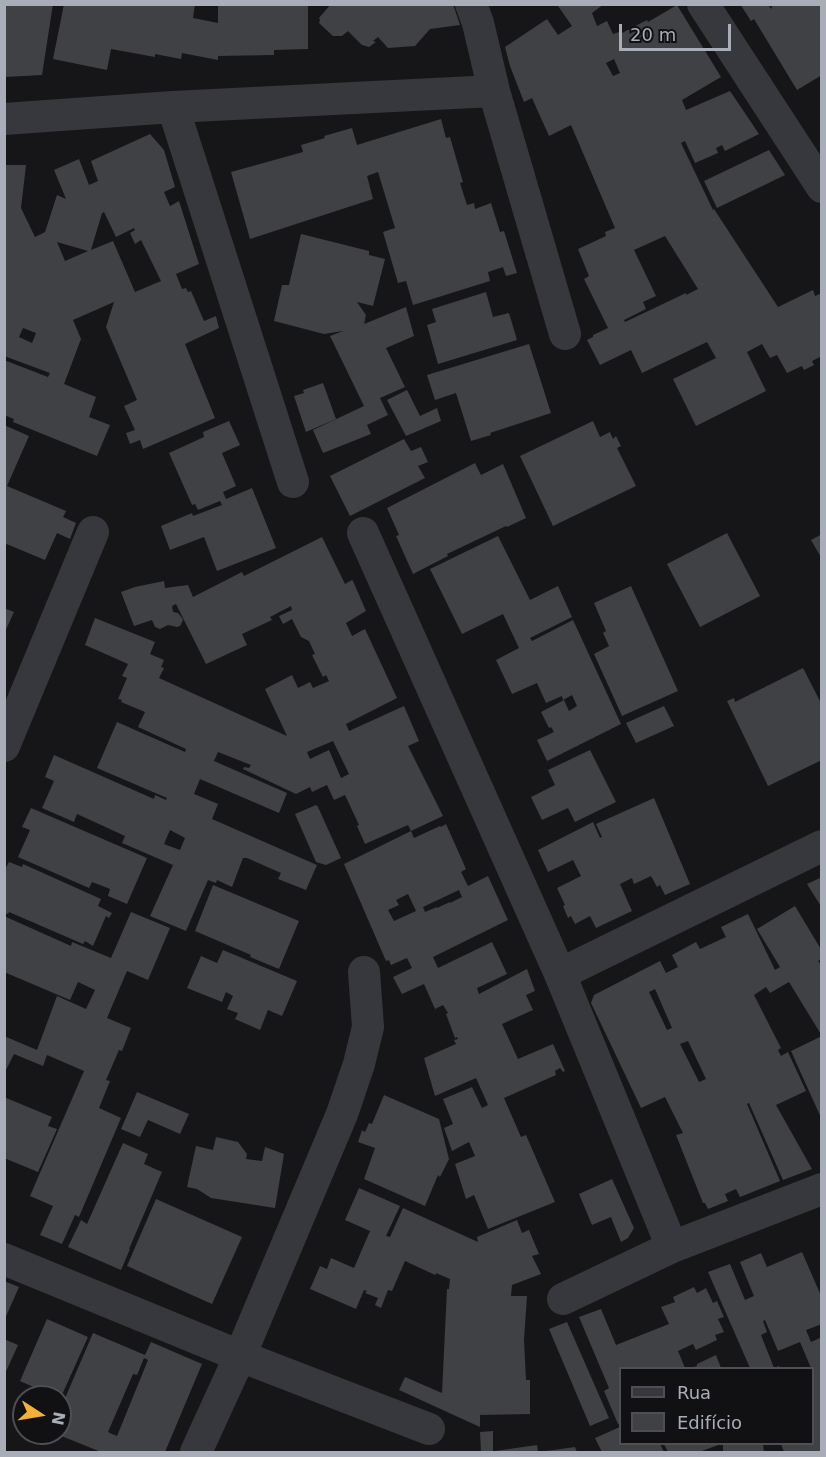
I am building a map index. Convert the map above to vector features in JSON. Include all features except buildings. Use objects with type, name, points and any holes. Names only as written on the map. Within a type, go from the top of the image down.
[{"type":"street","points":[[471,4],[565,334]]},
{"type":"street","points":[[704,4],[822,187]]},
{"type":"street","points":[[4,119],[173,107],[494,91]]},
{"type":"street","points":[[173,107],[294,482]]},
{"type":"street","points":[[4,746],[93,532]]},
{"type":"street","points":[[363,533],[560,974],[672,1247]]},
{"type":"street","points":[[560,974],[822,846]]},
{"type":"street","points":[[196,1452],[240,1356],[342,1114],[359,1064],[368,1028],[364,972]]},
{"type":"street","points":[[563,1299],[672,1247],[822,1188]]},
{"type":"street","points":[[4,1259],[240,1356],[429,1429]]}]
